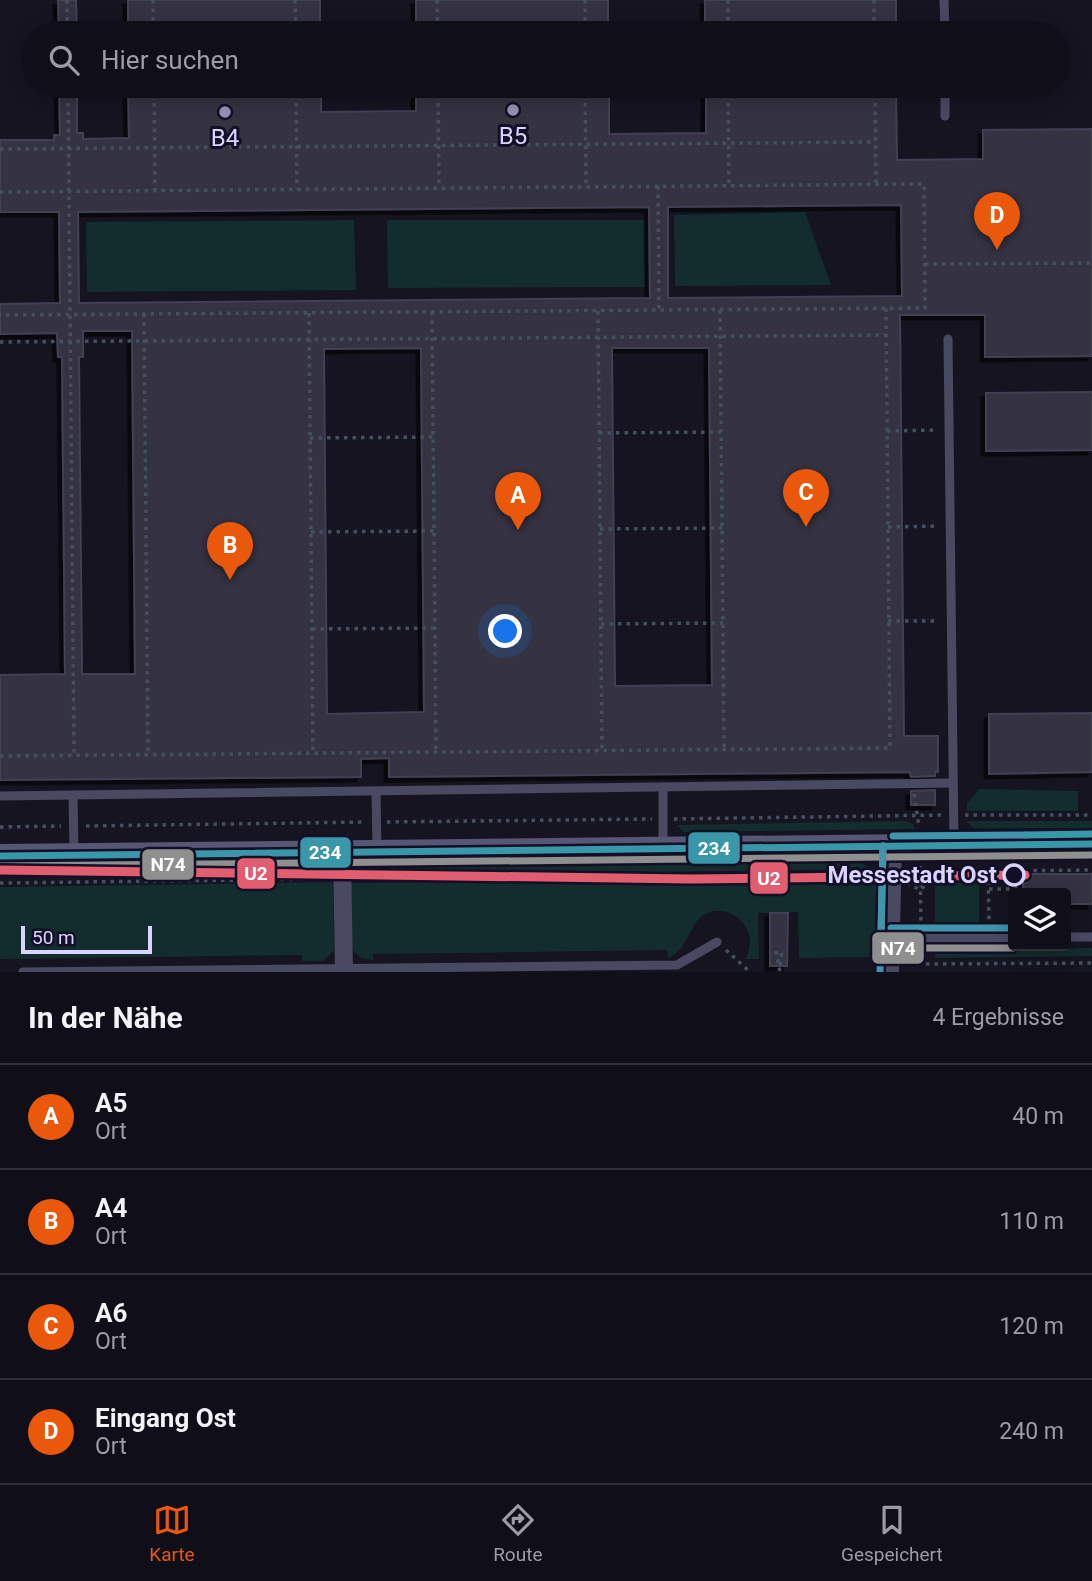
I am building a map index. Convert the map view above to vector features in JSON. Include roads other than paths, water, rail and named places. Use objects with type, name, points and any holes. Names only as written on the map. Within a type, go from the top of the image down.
[{"type":"main road","points":[[0,856],[1092,844]]},
{"type":"street","points":[[890,972],[893,846]]},
{"type":"street","points":[[342,852],[344,970]]},
{"type":"lane","points":[[944,0],[945,21]]},
{"type":"lane","points":[[945,98],[945,116]]},
{"type":"lane","points":[[948,339],[954,845]]},
{"type":"lane","points":[[0,796],[952,783]]},
{"type":"lane","points":[[663,787],[663,849]]},
{"type":"lane","points":[[376,791],[377,852]]},
{"type":"lane","points":[[73,795],[74,855]]},
{"type":"lane","points":[[1071,937],[1092,937]]},
{"type":"lane","points":[[891,938],[1008,938]]},
{"type":"lane","points":[[23,972],[677,965],[717,942]]},
{"type":"place","name":"B5","points":[[513,110]]},
{"type":"place","name":"B4","points":[[225,112]]},
{"type":"place","name":"Eingang Ost","points":[[997,250]]},
{"type":"place","name":"A6","points":[[806,527]]},
{"type":"place","name":"A5","points":[[518,530]]},
{"type":"place","name":"A4","points":[[230,580]]},
{"type":"place","name":"Messestadt Ost","points":[[1014,875]]}]
